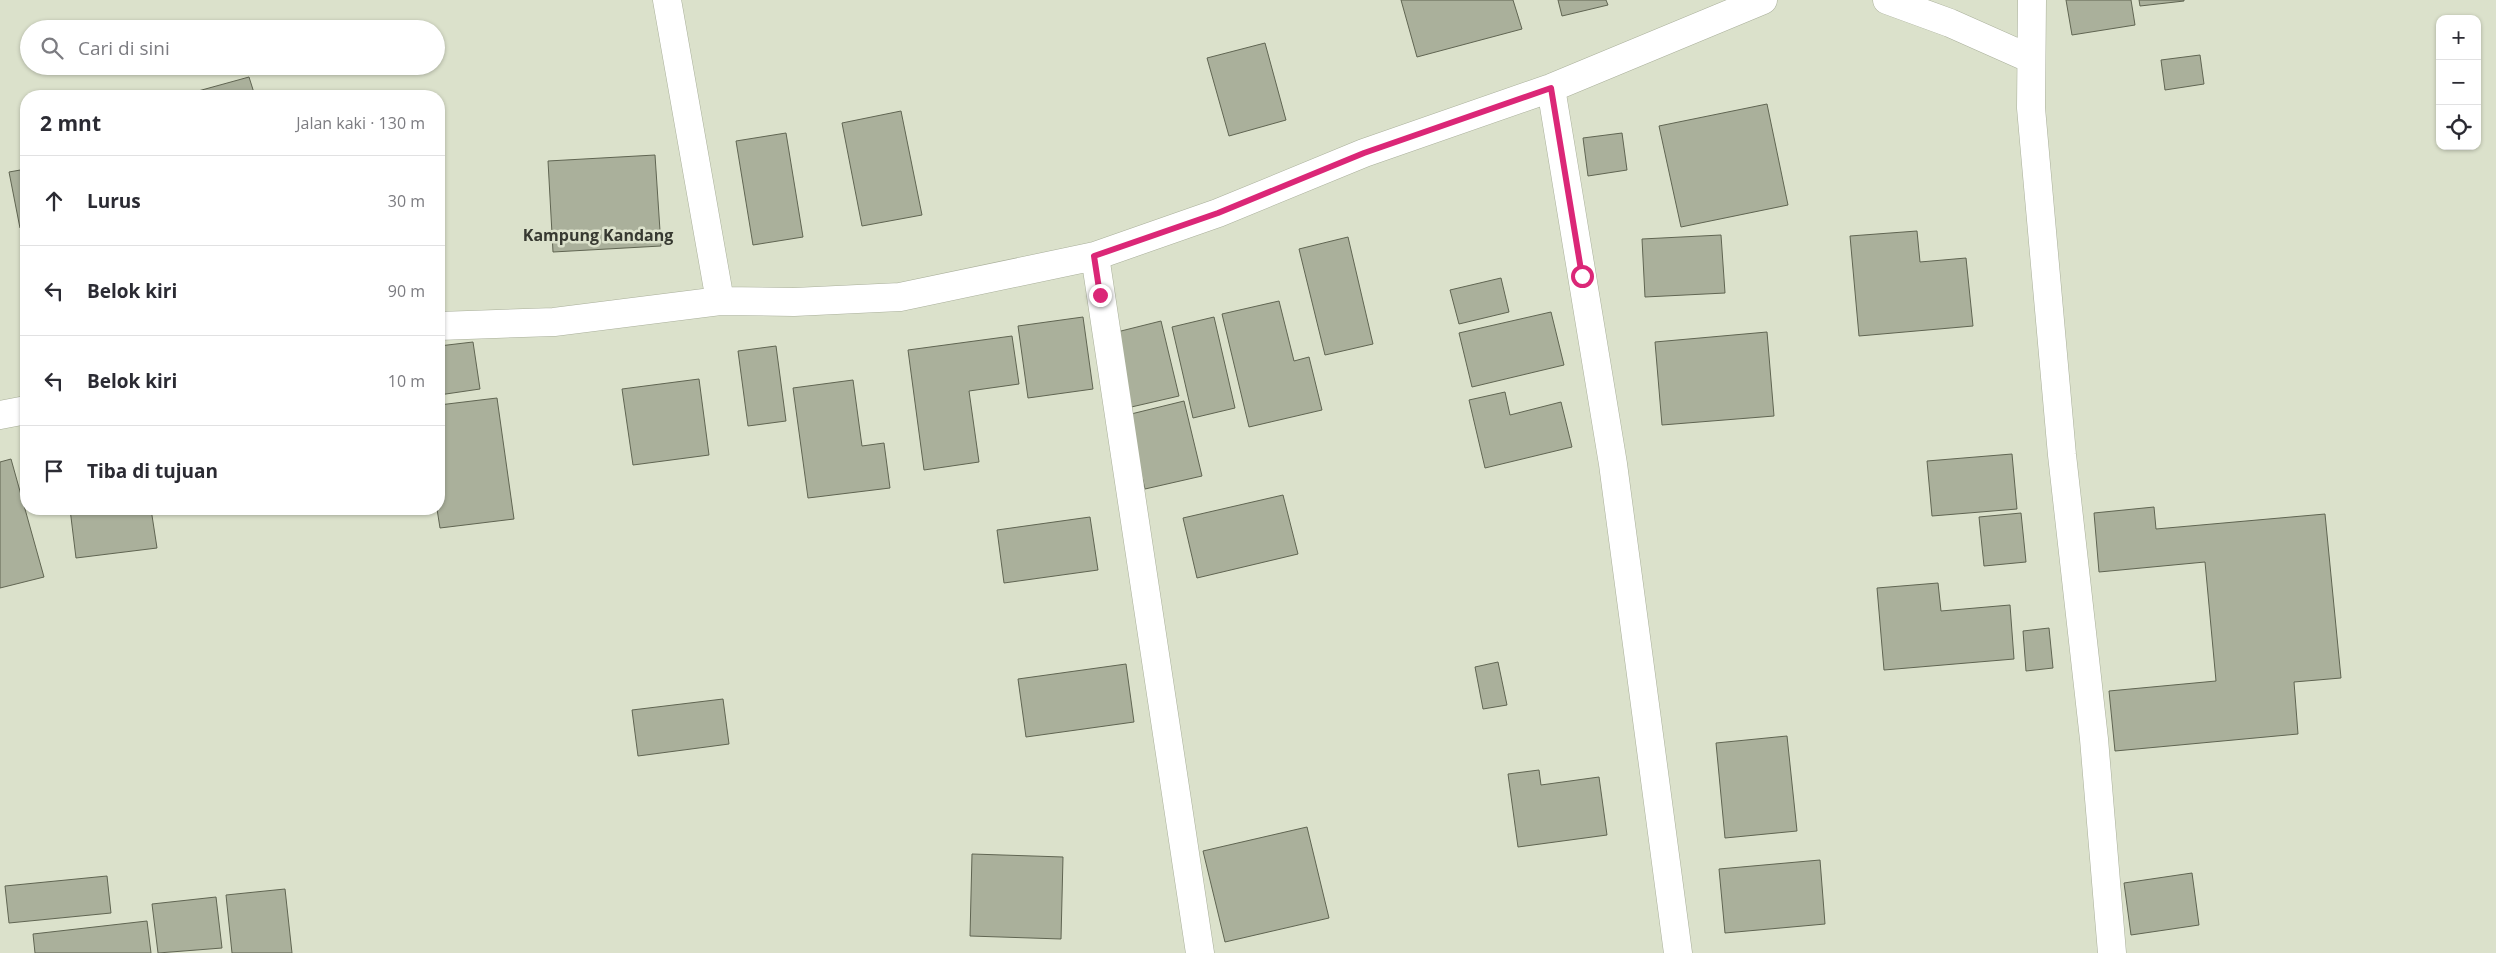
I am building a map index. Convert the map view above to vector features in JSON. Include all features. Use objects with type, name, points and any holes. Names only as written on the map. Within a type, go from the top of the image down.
[{"type":"street","points":[[668,0],[720,301]]},
{"type":"street","points":[[445,326],[554,322],[720,301],[794,302],[900,297],[1094,256],[1218,213],[1364,153],[1551,88],[1763,0]]},
{"type":"street","points":[[1887,0],[1950,23],[2030,59]]},
{"type":"street","points":[[2032,0],[2031,108],[2062,455],[2094,739],[2112,953]]},
{"type":"street","points":[[1551,88],[1613,464],[1678,953]]},
{"type":"street","points":[[1094,256],[1200,953]]},
{"type":"street","points":[[0,415],[20,411]]},
{"type":"building","points":[[1401,0],[1513,0],[1522,29],[1417,57]]},
{"type":"building","points":[[1558,0],[1606,0],[1608,5],[1562,16]]},
{"type":"building","points":[[2066,0],[2131,0],[2135,25],[2072,35]]},
{"type":"building","points":[[2139,0],[2184,0],[2184,1],[2140,6]]},
{"type":"building","points":[[1265,43],[1286,120],[1229,136],[1207,58]]},
{"type":"building","points":[[2200,55],[2204,84],[2165,90],[2161,60]]},
{"type":"building","points":[[249,77],[253,90],[202,90]]},
{"type":"building","points":[[1767,104],[1788,205],[1681,227],[1659,126]]},
{"type":"building","points":[[901,111],[922,215],[862,226],[842,123]]},
{"type":"building","points":[[786,133],[803,237],[753,245],[736,141]]},
{"type":"building","points":[[1622,133],[1627,170],[1588,176],[1583,138]]},
{"type":"building","points":[[655,155],[661,246],[553,252],[548,161]]},
{"type":"building","points":[[20,170],[20,228],[9,172]]},
{"type":"building","points":[[1917,231],[1920,262],[1966,258],[1973,326],[1859,336],[1850,236]]},
{"type":"building","points":[[1721,235],[1725,293],[1645,297],[1642,239]]},
{"type":"building","points":[[1348,237],[1373,344],[1325,355],[1299,249]]},
{"type":"building","points":[[1501,278],[1509,312],[1459,324],[1450,290]]},
{"type":"building","points":[[1279,301],[1294,361],[1309,357],[1322,410],[1249,427],[1222,314]]},
{"type":"building","points":[[1551,312],[1564,365],[1472,387],[1459,333]]},
{"type":"building","points":[[1083,317],[1093,389],[1028,398],[1018,326]]},
{"type":"building","points":[[1214,317],[1235,408],[1193,418],[1172,327]]},
{"type":"building","points":[[1161,321],[1179,396],[1127,408],[1109,334]]},
{"type":"building","points":[[1767,332],[1774,416],[1662,425],[1655,342]]},
{"type":"building","points":[[1012,336],[1019,384],[969,391],[979,462],[924,470],[908,350]]},
{"type":"building","points":[[473,342],[480,389],[445,394],[445,345]]},
{"type":"building","points":[[776,346],[786,421],[748,426],[738,351]]},
{"type":"building","points":[[699,379],[709,455],[633,465],[622,389]]},
{"type":"building","points":[[853,380],[862,446],[884,443],[890,488],[808,498],[793,388]]},
{"type":"building","points":[[1505,392],[1510,415],[1561,402],[1572,447],[1485,468],[1469,400]]},
{"type":"building","points":[[497,398],[514,519],[440,528],[438,515],[445,515],[445,404]]},
{"type":"building","points":[[1184,401],[1202,476],[1145,489],[1127,415]]},
{"type":"building","points":[[2012,454],[2017,509],[1932,516],[1927,461]]},
{"type":"building","points":[[11,459],[20,491],[20,515],[27,515],[44,577],[0,588],[0,462]]},
{"type":"building","points":[[1283,495],[1298,554],[1197,578],[1183,518]]},
{"type":"building","points":[[2154,507],[2156,529],[2325,514],[2341,678],[2294,682],[2298,734],[2115,751],[2109,691],[2216,681],[2205,562],[2099,572],[2094,513]]},
{"type":"building","points":[[2021,513],[2026,562],[1984,566],[1979,517]]},
{"type":"building","points":[[71,515],[152,515],[157,548],[76,558]]},
{"type":"building","points":[[1090,517],[1098,570],[1004,583],[997,530]]},
{"type":"building","points":[[1938,583],[1941,611],[2010,605],[2014,659],[1884,670],[1877,588]]},
{"type":"building","points":[[2049,628],[2053,668],[2026,671],[2023,631]]},
{"type":"building","points":[[1498,662],[1507,705],[1483,709],[1475,667]]},
{"type":"building","points":[[1126,664],[1134,722],[1026,737],[1018,679]]},
{"type":"building","points":[[723,699],[729,744],[638,756],[632,710]]},
{"type":"building","points":[[1787,736],[1797,831],[1725,838],[1716,743]]},
{"type":"building","points":[[1539,770],[1541,785],[1599,777],[1607,835],[1518,847],[1508,774]]},
{"type":"building","points":[[1307,827],[1329,918],[1225,942],[1203,851]]},
{"type":"building","points":[[972,854],[1063,857],[1061,939],[970,936]]},
{"type":"building","points":[[1820,860],[1825,924],[1725,933],[1719,869]]},
{"type":"building","points":[[2192,873],[2199,925],[2131,935],[2124,883]]},
{"type":"building","points":[[107,876],[111,913],[9,923],[5,886]]},
{"type":"building","points":[[285,889],[292,953],[232,953],[226,895]]},
{"type":"building","points":[[216,897],[222,948],[158,953],[152,904]]},
{"type":"building","points":[[147,921],[151,953],[35,953],[33,934]]},
{"type":"district","name":"Kampung Kandang","points":[[598,235]]},
{"type":"route","points":[[1100,295],[1094,256],[1218,213],[1364,153],[1551,88],[1582,276]]}]
